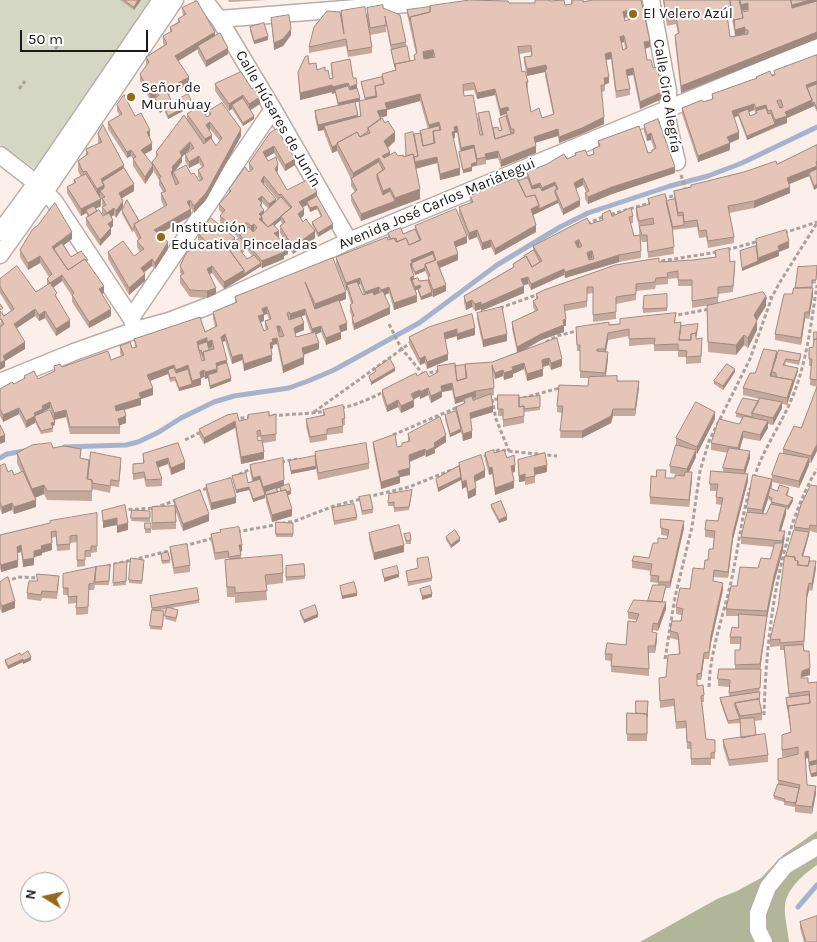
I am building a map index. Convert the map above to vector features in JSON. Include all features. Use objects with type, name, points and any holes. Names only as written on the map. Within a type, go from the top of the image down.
[{"type":"street","points":[[0,255],[161,0]]},
{"type":"street","points":[[0,232],[41,188],[175,0]]},
{"type":"street","name":"Calle Húsares de Junín","points":[[204,0],[219,19],[349,241]]},
{"type":"street","points":[[219,19],[456,0]]},
{"type":"street","name":"Calle Ciro Alegría","points":[[651,0],[667,86],[669,132],[677,162]]},
{"type":"street","name":"Avenida José Carlos Mariátegui","points":[[0,382],[134,324],[169,321],[211,305],[349,241],[668,107],[817,47]]},
{"type":"street","points":[[0,155],[54,201],[134,324],[273,109]]},
{"type":"street","points":[[764,942],[758,930],[758,913],[768,887],[785,866],[817,847]]},
{"type":"path","points":[[55,50],[62,41]]},
{"type":"path","points":[[19,89],[25,81]]},
{"type":"path","points":[[579,228],[606,216],[687,192]]},
{"type":"path","points":[[777,235],[817,223]]},
{"type":"path","points":[[665,659],[675,597],[692,527],[704,453],[714,428],[750,359],[772,297],[817,223]]},
{"type":"path","points":[[652,262],[713,253],[761,241]]},
{"type":"path","points":[[708,687],[709,668],[724,612],[748,495],[763,454],[786,413],[799,380],[809,337],[817,285]]},
{"type":"path","points":[[493,310],[544,292]]},
{"type":"path","points":[[755,300],[772,297]]},
{"type":"path","points":[[667,317],[712,309]]},
{"type":"path","points":[[389,324],[401,348],[423,374]]},
{"type":"path","points":[[541,344],[556,336],[582,330]]},
{"type":"path","points":[[312,413],[414,340]]},
{"type":"path","points":[[416,376],[446,369]]},
{"type":"path","points":[[515,398],[522,398],[553,388],[569,386]]},
{"type":"path","points":[[262,416],[312,413],[352,406],[386,390]]},
{"type":"path","points":[[492,399],[496,419],[509,451]]},
{"type":"path","points":[[484,400],[507,399]]},
{"type":"path","points":[[389,437],[459,407]]},
{"type":"path","points":[[230,419],[252,416]]},
{"type":"path","points":[[185,440],[209,427]]},
{"type":"path","points":[[472,461],[498,450],[558,456]]},
{"type":"path","points":[[274,464],[302,458]]},
{"type":"path","points":[[225,481],[255,468]]},
{"type":"path","points":[[234,533],[295,521],[334,506],[409,487],[455,469]]},
{"type":"path","points":[[764,715],[766,658],[773,606],[780,573],[790,530],[803,496],[817,469]]},
{"type":"path","points":[[192,494],[218,484]]},
{"type":"path","points":[[114,512],[154,508],[184,497]]},
{"type":"path","points":[[183,547],[218,537]]},
{"type":"path","points":[[101,568],[174,549]]},
{"type":"path","points":[[0,584],[18,577],[42,578]]},
{"type":"green space","points":[[0,0],[152,0],[35,169],[0,144]]},
{"type":"green space","points":[[817,831],[817,865],[796,883],[786,900],[785,915],[789,942],[640,942],[717,899],[761,878],[783,855]]},
{"type":"building","points":[[124,0],[138,0],[134,7]]},
{"type":"building","points":[[470,0],[535,3],[535,0],[564,0],[565,5],[572,4],[572,0],[583,0],[583,2],[593,0],[641,0],[650,41],[644,42],[647,60],[651,60],[653,68],[657,67],[659,76],[662,75],[666,90],[640,102],[633,68],[626,70],[630,89],[616,91],[611,52],[605,54],[609,77],[604,78],[605,85],[601,85],[604,117],[559,137],[558,129],[534,137],[536,146],[501,160],[498,151],[485,154],[486,157],[477,159],[474,145],[461,148],[457,126],[454,127],[455,131],[452,132],[460,168],[440,174],[437,157],[415,162],[414,157],[418,156],[414,134],[421,133],[423,146],[435,143],[433,131],[441,130],[439,122],[429,125],[420,94],[385,103],[387,109],[377,111],[381,119],[368,128],[368,131],[360,137],[357,132],[332,147],[324,126],[361,116],[359,101],[377,97],[375,86],[384,84],[382,74],[396,70],[395,64],[415,60],[414,55],[417,53],[410,17],[430,12],[430,6]],"holes":[[[627,11],[630,19],[625,21],[623,12]],[[624,36],[627,48],[623,50],[620,37]],[[531,46],[532,56],[524,57],[527,69],[546,65],[547,69],[545,69],[554,114],[542,118],[539,108],[531,112],[526,82],[528,82],[525,71],[522,72],[518,47]],[[433,50],[435,57],[424,59],[423,52]],[[474,83],[477,93],[495,89],[500,109],[508,107],[509,110],[506,111],[514,133],[495,139],[489,111],[478,113],[483,135],[480,135],[473,95],[464,96],[463,85]]]},
{"type":"building","points":[[664,0],[730,0],[731,6],[726,7],[730,37],[748,34],[748,30],[745,30],[745,27],[735,30],[734,20],[743,18],[742,12],[748,11],[748,3],[741,5],[740,0],[791,0],[792,8],[817,1],[817,32],[681,86],[675,35],[679,33],[676,17],[667,19]]},
{"type":"building","points":[[730,0],[739,0],[743,18],[734,20],[734,23]]},
{"type":"building","points":[[791,0],[810,0],[792,5]]},
{"type":"building","points":[[197,1],[215,32],[175,56],[189,77],[166,90],[171,100],[160,106],[155,98],[159,95],[156,90],[150,94],[140,74],[149,62],[146,57],[167,44],[163,36],[172,31],[170,27],[180,22],[178,19],[186,14],[182,8]]},
{"type":"building","points":[[383,5],[383,8],[400,15],[406,42],[391,45],[385,16],[386,25],[370,28],[367,8]]},
{"type":"building","points":[[365,7],[372,47],[348,51],[346,39],[309,47],[314,27],[327,11],[340,12],[344,34],[341,11]]},
{"type":"building","points":[[430,7],[430,12],[410,17],[410,20],[407,10]]},
{"type":"building","points":[[289,15],[291,29],[283,39],[274,43],[271,18]]},
{"type":"building","points":[[264,23],[268,36],[254,41],[250,27]]},
{"type":"building","points":[[220,33],[228,48],[206,61],[198,46]]},
{"type":"building","points":[[407,46],[410,61],[395,64],[395,67],[391,50]]},
{"type":"building","points":[[817,55],[817,81],[806,85],[812,100],[785,112],[787,116],[775,120],[771,110],[768,111],[766,105],[756,108],[754,104],[732,111],[739,132],[727,137],[730,143],[698,156],[682,108],[702,100],[703,102],[713,99],[712,94],[757,78],[770,71],[772,76],[775,75],[774,71]],"holes":[[[781,100],[783,107],[780,108],[777,101]]]},
{"type":"building","points":[[308,56],[309,64],[316,63],[317,70],[325,67],[325,71],[328,70],[330,79],[333,78],[331,63],[350,59],[353,78],[356,78],[357,84],[350,87],[348,83],[332,87],[332,85],[300,93],[298,72],[305,57]]},
{"type":"building","points":[[241,72],[252,89],[255,87],[260,97],[249,104],[243,95],[229,104],[215,84]]},
{"type":"building","points":[[382,77],[384,84],[375,86],[376,96],[365,98],[361,82]]},
{"type":"building","points":[[817,84],[817,109],[814,102],[812,104],[807,88]]},
{"type":"building","points":[[348,86],[350,90],[357,88],[360,98],[338,103],[335,90]]},
{"type":"building","points":[[188,94],[191,100],[187,106],[168,116],[164,107]]},
{"type":"building","points":[[124,95],[135,116],[141,113],[150,130],[147,132],[152,143],[141,150],[153,165],[145,177],[133,159],[136,157],[131,150],[127,152],[108,122],[122,114],[117,105]]},
{"type":"building","points":[[243,98],[254,116],[243,123],[232,105]]},
{"type":"building","points":[[355,102],[358,115],[318,125],[315,111]]},
{"type":"building","points":[[222,103],[241,129],[206,193],[194,206],[190,200],[187,202],[191,209],[154,230],[168,242],[155,263],[152,259],[141,268],[145,274],[129,288],[108,252],[123,241],[134,256],[144,249],[137,241],[141,238],[134,224],[167,205],[161,193],[166,191],[159,178],[161,177],[152,162],[158,155],[156,152],[184,115],[204,144],[211,138],[216,146],[222,138],[210,122],[206,125],[212,135],[205,139],[187,114],[199,106],[207,117],[211,114],[209,111]],"holes":[[[190,142],[194,148],[185,154],[189,162],[199,156],[204,166],[198,170],[203,179],[199,181],[194,173],[191,174],[186,165],[173,172],[179,183],[176,185],[171,172],[173,170],[172,167],[182,156],[180,152]]]},
{"type":"building","points":[[766,108],[768,114],[771,113],[775,124],[747,136],[738,113],[748,109],[750,116],[757,113],[756,111]]},
{"type":"building","points":[[506,116],[511,133],[514,133],[495,139],[493,128],[498,127],[499,131],[502,130],[499,119]]},
{"type":"building","points":[[382,118],[385,123],[388,121],[395,132],[384,141],[390,152],[382,156],[384,158],[395,152],[398,156],[403,155],[403,157],[413,154],[420,189],[395,198],[390,188],[383,191],[377,174],[385,169],[379,158],[353,173],[337,143],[357,132],[360,137],[370,133],[368,128]]},
{"type":"building","points":[[658,119],[675,167],[612,187],[588,197],[585,193],[589,191],[583,178],[574,183],[580,200],[563,209],[555,190],[558,189],[555,182],[542,188],[540,183],[532,186],[527,172],[547,164],[564,154],[567,159],[576,155],[575,153],[585,150],[588,156],[594,154],[593,149],[600,146],[598,141],[639,126],[648,153],[652,152],[656,148],[651,133],[647,135],[644,125]]},
{"type":"building","points":[[103,125],[124,165],[101,179],[104,185],[97,189],[86,171],[83,172],[78,161],[88,154],[86,149],[102,142],[98,134]]},
{"type":"building","points":[[439,126],[440,130],[433,131],[434,143],[423,146],[420,131]]},
{"type":"building","points":[[277,129],[295,159],[285,165],[274,146],[263,152],[268,161],[276,157],[278,164],[275,169],[287,190],[309,179],[317,192],[299,202],[304,209],[298,214],[303,222],[306,219],[315,231],[293,247],[280,226],[285,222],[281,216],[292,207],[281,194],[279,195],[264,176],[261,181],[276,199],[269,204],[262,196],[258,199],[262,203],[260,205],[264,210],[259,214],[262,217],[259,219],[268,227],[273,224],[279,231],[274,233],[288,248],[283,250],[284,252],[262,261],[240,235],[241,233],[220,216],[225,210],[219,204],[231,191],[229,189],[245,167],[249,172],[253,169],[249,163],[270,133]],"holes":[[[247,223],[251,226],[254,224],[257,228],[253,232],[249,227],[245,230],[242,227]]]},
{"type":"building","points":[[413,132],[418,156],[414,157],[413,154],[406,156],[405,134]]},
{"type":"building","points":[[817,145],[817,166],[787,178],[790,187],[754,201],[728,206],[734,237],[708,241],[706,230],[699,231],[697,220],[684,222],[683,212],[678,213],[674,191],[744,172],[776,161],[777,164]]},
{"type":"building","points":[[474,148],[477,162],[471,164],[472,167],[463,170],[459,152]]},
{"type":"building","points":[[379,162],[383,170],[377,174],[377,178],[383,195],[390,191],[395,201],[361,214],[351,195],[357,190],[351,179]]},
{"type":"building","points":[[124,168],[134,184],[119,193],[123,201],[116,211],[114,208],[107,213],[102,207],[106,205],[102,198],[105,197],[100,191],[104,188],[102,182]]},
{"type":"building","points":[[817,169],[817,184],[814,186],[809,173]]},
{"type":"building","points":[[86,174],[101,199],[81,209],[67,187],[76,182],[74,180]]},
{"type":"building","points":[[517,178],[526,197],[535,195],[539,205],[531,209],[536,225],[495,249],[491,240],[482,243],[477,230],[469,233],[459,207],[473,202],[470,196]]},
{"type":"building","points":[[528,178],[532,189],[540,187],[542,191],[555,185],[557,189],[555,193],[558,200],[539,209],[535,195],[526,197],[518,181]]},
{"type":"building","points":[[665,194],[672,224],[674,247],[648,252],[647,235],[642,235],[639,226],[654,224],[653,218],[639,221],[636,208],[650,204],[648,199]]},
{"type":"building","points":[[317,196],[333,224],[318,233],[312,222],[322,216],[317,206],[310,208],[307,202]]},
{"type":"building","points":[[281,197],[291,208],[268,227],[261,216]]},
{"type":"building","points":[[675,199],[678,216],[683,215],[684,225],[672,227],[666,201]]},
{"type":"building","points":[[127,200],[139,221],[134,224],[132,229],[122,211]]},
{"type":"building","points":[[55,203],[72,232],[52,247],[68,270],[85,259],[104,286],[99,289],[111,309],[89,322],[62,275],[50,283],[47,279],[52,274],[40,256],[28,263],[20,250],[32,230]]},
{"type":"building","points":[[94,206],[97,211],[89,216],[86,210]]},
{"type":"building","points":[[631,208],[633,216],[629,217],[634,236],[640,235],[641,251],[619,255],[565,272],[564,269],[531,284],[528,277],[521,279],[524,286],[481,305],[481,302],[475,304],[472,300],[466,303],[464,296],[514,267],[513,264],[526,256],[532,267],[542,261],[533,246],[587,218],[590,224],[603,220],[602,214],[610,210],[612,216]],"holes":[[[579,240],[582,246],[578,248],[575,242]],[[592,251],[594,259],[589,260],[587,253]]]},
{"type":"building","points":[[456,209],[467,236],[454,242],[458,254],[437,262],[446,285],[433,290],[428,277],[430,276],[425,264],[436,260],[433,251],[411,260],[412,263],[410,264],[414,276],[410,278],[417,295],[394,303],[389,287],[381,290],[379,287],[365,292],[360,278],[346,283],[336,257],[387,237],[388,240],[394,238],[396,242],[406,238],[409,245],[421,240],[415,226]]},
{"type":"building","points":[[99,210],[103,216],[109,213],[113,220],[108,224],[111,228],[100,240],[86,218]]},
{"type":"building","points":[[211,218],[235,238],[226,245],[244,270],[224,282],[212,266],[207,269],[216,288],[207,291],[190,290],[180,276],[184,273],[180,266],[186,253],[205,241],[198,233]]},
{"type":"building","points":[[401,228],[403,234],[415,229],[420,240],[409,245],[406,238],[397,242],[396,238],[391,239],[388,233]]},
{"type":"building","points":[[786,230],[789,241],[778,246],[779,250],[758,258],[756,239]]},
{"type":"building","points":[[240,238],[247,246],[241,251],[247,259],[254,255],[261,263],[244,274],[244,270],[227,247]]},
{"type":"building","points":[[62,243],[71,257],[81,251],[88,260],[86,261],[85,259],[68,270],[54,249]]},
{"type":"building","points":[[756,246],[758,261],[742,268],[740,251]]},
{"type":"building","points":[[729,248],[730,262],[735,261],[733,286],[718,287],[718,297],[692,301],[692,280],[678,280],[678,271],[667,273],[668,277],[656,278],[655,282],[636,284],[636,294],[616,297],[616,312],[593,315],[593,287],[587,287],[587,301],[564,305],[566,319],[563,320],[564,325],[541,334],[517,347],[512,322],[538,310],[533,301],[538,298],[536,294],[544,290],[615,265],[659,258],[659,262],[716,257],[715,251]]},
{"type":"building","points":[[534,250],[540,262],[532,267],[526,256],[524,256]]},
{"type":"building","points":[[433,254],[435,260],[425,264],[425,268],[415,272],[412,263]]},
{"type":"building","points":[[333,258],[346,292],[315,304],[305,282],[315,309],[339,300],[347,323],[339,326],[341,332],[326,338],[321,326],[312,329],[305,309],[290,314],[289,312],[287,313],[289,320],[301,316],[304,323],[294,328],[296,337],[315,332],[319,343],[302,348],[304,357],[283,366],[277,338],[272,339],[273,342],[270,343],[272,355],[244,364],[242,354],[232,357],[225,334],[221,337],[227,360],[216,363],[217,369],[200,372],[201,378],[192,381],[188,365],[176,370],[174,365],[147,375],[153,388],[139,393],[141,398],[115,406],[116,411],[124,409],[126,416],[118,419],[120,427],[70,427],[66,410],[54,413],[50,402],[42,406],[43,409],[34,413],[35,416],[26,421],[19,408],[3,415],[0,409],[0,389],[12,382],[14,384],[34,371],[38,379],[55,371],[54,366],[60,364],[62,367],[108,351],[111,360],[124,355],[120,346],[130,342],[132,348],[137,347],[134,339],[200,317],[205,332],[217,326],[213,312],[237,302],[235,297]],"holes":[[[267,307],[271,319],[265,321],[268,329],[264,331],[258,316],[264,314],[262,309]],[[277,326],[280,326],[284,336],[280,337]],[[207,338],[207,342],[212,340],[214,349],[203,352],[205,360],[202,361],[197,342]]]},
{"type":"building","points":[[17,266],[36,292],[50,283],[70,320],[56,329],[45,311],[39,315],[35,309],[14,324],[25,342],[3,356],[5,360],[0,363],[0,327],[4,324],[0,320],[0,311],[4,316],[14,309],[0,287],[0,279]]},
{"type":"building","points":[[817,266],[816,280],[812,280],[812,287],[795,288],[798,267]]},
{"type":"building","points":[[418,278],[419,281],[428,280],[432,292],[421,297],[418,289],[421,287],[420,285],[415,287],[412,280]]},
{"type":"building","points":[[357,282],[363,295],[373,292],[374,295],[383,291],[390,307],[354,324],[352,317],[354,316],[350,305],[353,303],[347,285]]},
{"type":"building","points":[[794,288],[813,288],[809,312],[805,312],[801,338],[775,334],[784,294],[792,294]]},
{"type":"building","points":[[763,292],[766,296],[754,315],[757,321],[748,338],[744,335],[736,345],[708,342],[707,306]]},
{"type":"building","points":[[667,294],[667,308],[643,309],[644,296]]},
{"type":"building","points":[[502,307],[507,334],[483,340],[477,313]]},
{"type":"building","points":[[676,313],[674,323],[681,322],[679,340],[691,340],[691,334],[696,333],[696,339],[702,338],[701,356],[686,357],[687,351],[678,350],[678,344],[654,345],[655,338],[629,339],[629,329],[608,333],[605,349],[597,349],[597,351],[608,352],[605,373],[580,371],[580,345],[577,345],[576,327],[609,322],[609,325],[620,324],[620,319]]},
{"type":"building","points":[[472,314],[475,328],[457,334],[457,329],[444,333],[448,354],[427,362],[425,356],[420,359],[409,337],[429,327]]},
{"type":"building","points":[[698,324],[696,336],[696,333],[691,334],[691,340],[679,340],[681,326]]},
{"type":"building","points":[[814,332],[817,332],[817,339],[814,340]]},
{"type":"building","points":[[557,338],[562,359],[551,363],[549,358],[542,360],[543,369],[527,374],[524,363],[512,367],[513,370],[504,373],[503,370],[495,373],[492,365],[494,388],[476,391],[455,398],[452,383],[441,386],[442,391],[431,396],[428,388],[411,394],[414,400],[401,406],[398,400],[387,406],[382,390],[416,373],[417,376],[426,371],[429,377],[438,372],[437,366],[455,363],[457,381],[467,378],[465,364],[492,362]]},
{"type":"building","points":[[817,339],[817,380],[810,379],[812,359],[809,359],[809,348],[813,347],[814,340]]},
{"type":"building","points":[[207,342],[209,350],[203,352],[203,356],[201,350],[199,351],[198,345]]},
{"type":"building","points":[[764,349],[777,351],[770,376],[793,380],[787,398],[743,388],[750,373],[755,373]]},
{"type":"building","points":[[779,350],[801,354],[799,361],[786,359],[783,365],[798,368],[793,383],[793,380],[776,377],[776,373],[772,372]]},
{"type":"building","points":[[390,359],[395,368],[371,382],[369,376],[376,371],[375,369]]},
{"type":"building","points":[[227,363],[231,378],[210,386],[208,375],[217,372],[217,366]]},
{"type":"building","points":[[727,364],[735,369],[723,386],[714,381]]},
{"type":"building","points":[[465,365],[466,378],[457,381],[455,366]]},
{"type":"building","points":[[174,368],[176,373],[188,369],[192,384],[179,388],[175,377],[170,378],[168,370]]},
{"type":"building","points":[[617,376],[617,381],[639,381],[635,409],[613,409],[611,416],[582,431],[560,431],[563,406],[557,406],[559,385],[588,386],[589,377]]},
{"type":"building","points":[[817,387],[817,444],[811,456],[783,449],[794,426],[801,428]]},
{"type":"building","points":[[491,394],[493,406],[470,413],[472,431],[463,434],[456,407],[465,403],[464,399],[472,396],[473,400]]},
{"type":"building","points":[[498,395],[519,395],[519,407],[524,406],[524,416],[503,420],[503,409],[498,409]]},
{"type":"building","points":[[540,396],[540,407],[524,409],[524,406],[519,407],[519,398]]},
{"type":"building","points":[[743,398],[759,401],[752,413],[752,417],[736,413]]},
{"type":"building","points":[[760,398],[782,402],[773,418],[752,413]]},
{"type":"building","points":[[696,402],[715,412],[697,447],[676,438]]},
{"type":"building","points":[[343,405],[345,418],[342,419],[343,426],[327,429],[327,434],[310,437],[306,419],[325,415],[323,410]]},
{"type":"building","points":[[50,410],[55,422],[51,423],[53,428],[41,431],[35,416]]},
{"type":"building","points":[[456,411],[461,429],[450,434],[445,415]]},
{"type":"building","points":[[269,412],[269,416],[276,414],[276,434],[261,436],[260,430],[257,431],[258,441],[262,440],[264,452],[241,457],[235,421],[204,438],[199,429],[227,415],[237,413],[239,421],[248,419],[248,415]]},
{"type":"building","points":[[744,416],[768,421],[760,435],[743,431],[738,448],[711,443],[719,419],[739,424]]},
{"type":"building","points":[[440,417],[446,435],[434,443],[435,447],[409,455],[410,468],[398,471],[400,476],[381,482],[373,442],[395,434],[397,447],[402,446],[402,443],[410,441],[408,434]]},
{"type":"building","points":[[0,425],[5,435],[0,437]]},
{"type":"building","points":[[51,443],[53,448],[64,446],[81,449],[80,458],[89,460],[87,479],[92,480],[92,491],[47,491],[44,485],[32,489],[17,453],[32,445]]},
{"type":"building","points":[[178,443],[185,462],[171,468],[168,458],[156,462],[162,479],[146,480],[144,472],[133,474],[133,464],[144,463],[143,454]]},
{"type":"building","points":[[366,443],[369,463],[318,473],[315,452]]},
{"type":"building","points":[[676,445],[696,450],[687,469],[670,466]]},
{"type":"building","points":[[729,448],[750,451],[744,470],[723,468]]},
{"type":"building","points":[[494,450],[494,453],[504,450],[507,458],[514,455],[515,465],[511,466],[514,481],[495,488],[492,467],[489,468],[485,453]]},
{"type":"building","points":[[91,452],[121,458],[119,481],[111,480],[110,486],[92,483],[92,480],[88,479]]},
{"type":"building","points":[[545,453],[547,465],[534,468],[535,476],[525,478],[525,474],[519,476],[518,460]]},
{"type":"building","points":[[780,453],[809,458],[799,481],[772,475]]},
{"type":"building","points":[[481,455],[485,470],[474,476],[476,488],[468,492],[466,480],[462,482],[459,463]]},
{"type":"building","points":[[315,456],[316,466],[291,471],[289,461]]},
{"type":"building","points":[[283,458],[284,480],[263,487],[260,476],[253,478],[250,465]]},
{"type":"building","points":[[5,464],[8,472],[12,470],[14,475],[23,471],[36,500],[14,507],[12,503],[2,507],[0,503],[0,466]]},
{"type":"building","points":[[459,466],[461,477],[438,488],[436,479]]},
{"type":"building","points":[[657,470],[666,470],[665,478],[675,478],[675,475],[684,476],[685,472],[692,472],[689,500],[650,497],[651,476],[656,477]]},
{"type":"building","points":[[711,471],[748,474],[733,533],[728,572],[714,570],[713,581],[723,583],[709,652],[704,653],[701,673],[697,674],[697,686],[703,685],[704,695],[701,696],[706,739],[715,740],[715,752],[711,753],[711,758],[691,759],[691,742],[687,742],[686,721],[676,722],[674,699],[660,701],[659,678],[666,677],[668,655],[680,654],[678,633],[670,631],[672,621],[681,621],[683,609],[676,607],[680,588],[690,589],[693,568],[704,569],[705,560],[708,560],[709,549],[713,549],[715,531],[705,530],[706,520],[718,521],[723,498],[716,497],[718,484],[710,484]]},
{"type":"building","points":[[246,473],[248,483],[260,479],[265,495],[253,499],[249,487],[236,490],[232,476]]},
{"type":"building","points":[[753,475],[772,479],[762,510],[747,508]]},
{"type":"building","points":[[231,478],[236,497],[211,503],[206,485]]},
{"type":"building","points":[[289,484],[291,491],[281,491],[280,487]]},
{"type":"building","points":[[780,485],[789,488],[786,495],[793,498],[788,506],[771,502],[772,498],[768,496],[770,488],[777,491]]},
{"type":"building","points":[[811,485],[817,486],[817,526],[810,525],[809,529],[794,527],[801,505]]},
{"type":"building","points":[[276,488],[278,492],[266,495],[265,492]]},
{"type":"building","points":[[200,490],[209,514],[183,524],[174,500]]},
{"type":"building","points":[[286,490],[292,509],[272,515],[266,495]]},
{"type":"building","points":[[412,490],[409,507],[394,508],[394,502],[388,503],[389,494]]},
{"type":"building","points":[[370,495],[373,509],[362,511],[359,497]]},
{"type":"building","points":[[501,501],[507,516],[499,520],[491,505]]},
{"type":"building","points":[[354,504],[357,517],[334,521],[332,508]]},
{"type":"building","points":[[771,504],[786,507],[779,531],[785,531],[782,541],[741,537],[747,512],[766,514]]},
{"type":"building","points":[[125,505],[128,523],[117,526],[117,518],[103,521],[102,511]]},
{"type":"building","points":[[175,506],[176,522],[152,523],[152,507]]},
{"type":"building","points":[[132,510],[150,511],[150,518],[131,518]]},
{"type":"building","points":[[97,513],[97,546],[91,546],[91,550],[85,551],[85,560],[77,560],[77,535],[70,536],[70,544],[57,545],[56,531],[51,532],[52,543],[41,546],[42,549],[34,551],[34,558],[23,560],[21,545],[17,547],[18,560],[1,565],[0,535],[50,523],[50,521]]},
{"type":"building","points":[[661,519],[684,521],[670,582],[658,582],[659,576],[650,575],[652,564],[632,561],[634,556],[649,558],[653,543],[658,543],[658,538],[667,539],[669,530],[661,528]]},
{"type":"building","points":[[276,522],[293,523],[293,534],[276,534]]},
{"type":"building","points":[[145,523],[151,523],[151,529],[145,529]]},
{"type":"building","points":[[399,525],[404,545],[374,553],[369,533]]},
{"type":"building","points":[[239,527],[242,545],[239,545],[241,555],[229,557],[228,551],[215,553],[211,534],[221,532],[220,530]]},
{"type":"building","points":[[455,530],[460,538],[451,545],[446,537]]},
{"type":"building","points":[[794,530],[809,532],[802,556],[810,557],[808,566],[798,565],[795,557],[786,556]]},
{"type":"building","points":[[410,533],[411,540],[406,541],[404,534]]},
{"type":"building","points":[[775,543],[783,543],[767,611],[726,609],[731,586],[737,586],[740,567],[758,568],[761,558],[770,559]]},
{"type":"building","points":[[187,544],[190,565],[174,568],[170,547]]},
{"type":"building","points":[[168,552],[170,560],[162,561],[161,554]]},
{"type":"building","points":[[282,555],[283,573],[265,575],[267,591],[235,593],[235,587],[227,587],[225,560]]},
{"type":"building","points":[[785,556],[795,557],[795,560],[798,561],[797,565],[808,566],[809,561],[816,561],[812,584],[809,583],[807,592],[804,641],[780,643],[780,639],[770,640],[778,607]]},
{"type":"building","points":[[428,557],[432,578],[408,582],[406,571],[418,568],[417,559]]},
{"type":"building","points":[[131,558],[144,560],[142,581],[129,580]]},
{"type":"building","points":[[127,562],[126,581],[113,583],[114,564]]},
{"type":"building","points":[[304,564],[305,576],[286,577],[286,566]]},
{"type":"building","points":[[110,565],[109,581],[95,582],[96,567]]},
{"type":"building","points":[[397,566],[399,574],[384,578],[382,570]]},
{"type":"building","points":[[96,567],[94,583],[89,584],[88,607],[76,608],[77,596],[68,597],[68,588],[63,588],[63,574]]},
{"type":"building","points":[[37,574],[59,576],[57,592],[42,591],[41,595],[27,593],[29,581],[37,581]]},
{"type":"building","points":[[8,577],[15,601],[2,606],[0,602],[0,582]]},
{"type":"building","points":[[354,582],[357,593],[342,596],[340,586]]},
{"type":"building","points":[[653,585],[666,585],[662,602],[648,601]]},
{"type":"building","points":[[430,586],[432,594],[422,596],[420,589]]},
{"type":"building","points":[[197,588],[199,600],[152,608],[150,596]]},
{"type":"building","points":[[634,600],[666,602],[658,624],[653,623],[652,632],[657,633],[655,646],[648,646],[649,669],[611,666],[612,654],[605,654],[607,643],[626,645],[628,621],[636,622],[639,614],[628,612]]},
{"type":"building","points":[[315,605],[318,614],[304,620],[300,611]]},
{"type":"building","points":[[167,607],[178,610],[176,618],[165,616]]},
{"type":"building","points":[[152,610],[164,611],[162,627],[150,626]]},
{"type":"building","points":[[739,614],[767,616],[760,664],[735,665],[735,650],[740,650],[741,637],[730,637],[732,627],[738,628]]},
{"type":"building","points":[[803,645],[804,651],[809,651],[810,668],[802,671],[801,678],[808,678],[808,683],[817,682],[817,760],[809,762],[808,751],[805,752],[807,785],[816,786],[812,807],[795,805],[800,785],[778,780],[778,759],[798,754],[798,747],[782,750],[782,735],[791,732],[788,706],[810,703],[809,691],[789,694],[784,646]]},
{"type":"building","points":[[28,651],[31,657],[8,666],[5,660]]},
{"type":"building","points":[[719,669],[761,669],[760,688],[729,693],[730,680],[718,679]]},
{"type":"building","points":[[760,692],[759,700],[735,703],[740,719],[728,721],[720,698]]},
{"type":"building","points":[[809,695],[810,703],[788,706],[788,709],[786,698]]},
{"type":"building","points":[[759,699],[762,713],[740,716],[735,703]]},
{"type":"building","points":[[636,701],[648,701],[647,717],[647,714],[636,713]]},
{"type":"building","points":[[627,713],[647,714],[647,734],[627,734]]},
{"type":"building","points":[[754,718],[756,735],[741,738],[740,719]]},
{"type":"building","points":[[765,734],[768,755],[729,760],[723,740]]},
{"type":"building","points":[[817,764],[817,772],[811,774],[809,766]]},
{"type":"building","points":[[778,784],[799,788],[796,803],[784,801],[785,799],[774,796]]},
{"type":"building","points":[[817,916],[817,942],[806,942],[800,922]]},
{"type":"waterway","points":[[64,447],[126,445],[138,442],[214,402],[234,396],[289,388],[334,370],[419,323],[497,265],[560,227],[588,213],[670,186],[708,176],[742,163],[817,127]]},
{"type":"waterway","points":[[0,458],[7,454],[24,451]]},
{"type":"waterway","points":[[798,907],[817,885]]},
{"type":"place","name":"El Velero Azúl","points":[[633,14]]},
{"type":"place","name":"Señor de Muruhuay","points":[[131,97]]},
{"type":"place","name":"Institución Educativa Pinceladas","points":[[161,237]]}]
